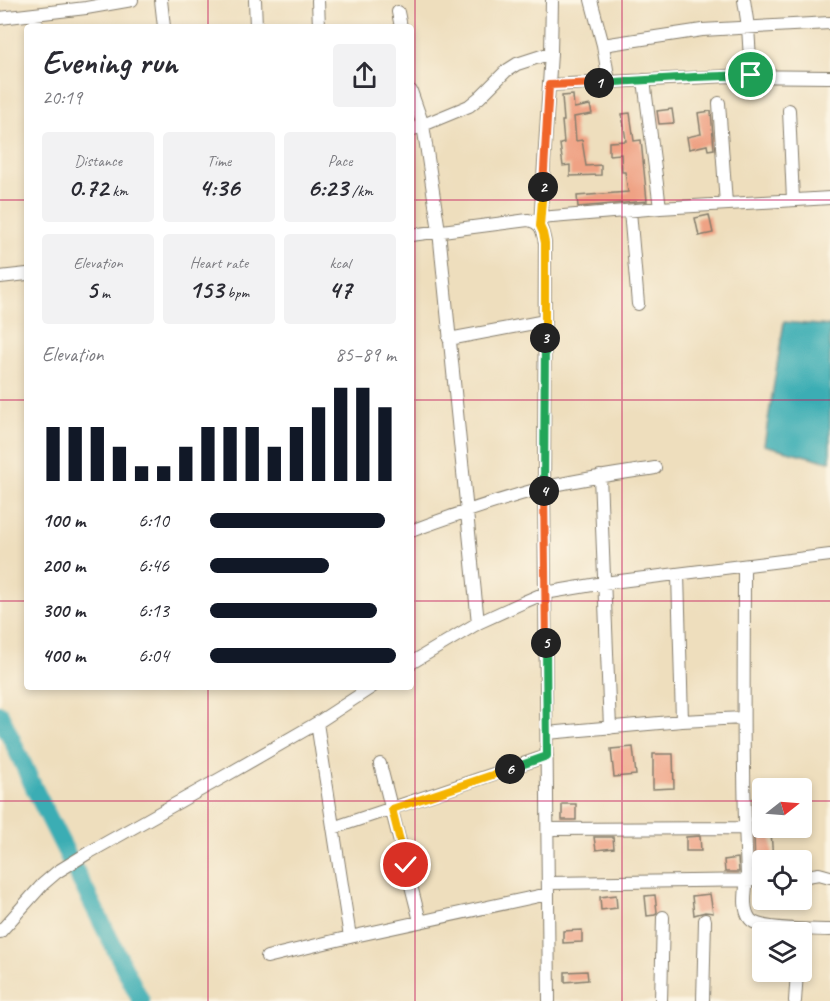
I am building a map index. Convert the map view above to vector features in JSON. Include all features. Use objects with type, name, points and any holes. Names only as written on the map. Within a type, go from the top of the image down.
[{"type":"street","points":[[0,18],[36,21],[87,8],[132,0]]},
{"type":"street","points":[[161,0],[164,24]]},
{"type":"street","points":[[255,0],[256,24]]},
{"type":"street","points":[[318,0],[319,24]]},
{"type":"street","points":[[549,1001],[544,488],[545,243],[540,222],[551,52],[552,0]]},
{"type":"street","points":[[591,0],[603,45],[609,82]]},
{"type":"street","points":[[744,0],[751,75]]},
{"type":"street","points":[[398,12],[401,24]]},
{"type":"street","points":[[603,45],[702,30],[830,23]]},
{"type":"street","points":[[414,128],[469,106],[506,71],[517,64],[551,52]]},
{"type":"street","points":[[549,85],[751,75],[830,77]]},
{"type":"street","points":[[645,80],[660,208]]},
{"type":"street","points":[[414,99],[423,124],[439,231],[478,623]]},
{"type":"street","points":[[719,103],[726,204]]},
{"type":"street","points":[[789,110],[793,200]]},
{"type":"street","points":[[414,235],[528,220],[540,222],[660,208],[830,198]]},
{"type":"street","points":[[630,211],[638,304]]},
{"type":"street","points":[[0,277],[24,274]]},
{"type":"street","points":[[449,339],[545,321]]},
{"type":"street","points":[[414,530],[466,511],[544,488],[600,476],[655,468]]},
{"type":"street","points":[[600,476],[610,728]]},
{"type":"street","points":[[414,661],[478,623],[545,593],[604,583],[830,555]]},
{"type":"street","points":[[744,566],[743,718],[746,908],[747,914],[753,922]]},
{"type":"street","points":[[678,574],[682,721]]},
{"type":"street","points":[[0,932],[43,884],[57,872],[317,723],[367,690]]},
{"type":"street","points":[[547,734],[682,721],[743,718]]},
{"type":"street","points":[[317,723],[350,936]]},
{"type":"street","points":[[333,828],[547,756]]},
{"type":"street","points":[[380,764],[420,921]]},
{"type":"street","points":[[548,829],[744,828]]},
{"type":"street","points":[[812,875],[819,874],[830,877]]},
{"type":"street","points":[[267,957],[548,889],[752,881]]},
{"type":"street","points":[[661,1001],[663,916]]},
{"type":"street","points":[[703,1001],[705,920]]},
{"type":"street","points":[[812,931],[830,930]]},
{"type":"street","points":[[795,1001],[796,982]]},
{"type":"water","points":[[784,322],[830,326],[830,461],[764,445]]},
{"type":"building","points":[[573,95],[574,108],[590,105],[592,114],[574,117],[576,141],[582,140],[586,166],[601,165],[601,175],[570,176],[570,165],[563,166],[560,144],[564,143],[562,96]]},
{"type":"building","points":[[672,109],[674,123],[659,124],[657,111]]},
{"type":"building","points":[[711,111],[714,149],[708,150],[707,145],[689,149],[687,137],[701,134],[698,113]]},
{"type":"building","points":[[630,113],[634,141],[641,140],[647,201],[578,207],[577,196],[628,192],[625,172],[622,172],[621,154],[609,155],[609,142],[626,141],[622,114]]},
{"type":"building","points":[[709,215],[713,233],[699,236],[695,218]]},
{"type":"building","points":[[633,747],[636,775],[614,777],[611,749]]},
{"type":"building","points":[[653,754],[673,754],[674,788],[653,789]]},
{"type":"building","points":[[562,804],[576,804],[576,820],[562,820]]},
{"type":"building","points":[[700,836],[701,851],[686,851],[686,837]]},
{"type":"building","points":[[594,837],[613,837],[614,848],[596,850]]},
{"type":"building","points":[[754,838],[771,838],[772,850],[754,850]]},
{"type":"building","points":[[738,858],[739,872],[725,872],[724,860]]},
{"type":"building","points":[[710,894],[713,913],[705,912],[694,915],[692,896]]},
{"type":"building","points":[[616,895],[617,908],[601,910],[600,897]]},
{"type":"building","points":[[655,895],[657,912],[655,915],[647,916],[645,896]]},
{"type":"building","points":[[582,930],[582,942],[563,943],[563,931]]},
{"type":"building","points":[[587,971],[588,980],[565,982],[565,972]]},
{"type":"waterway","points":[[0,714],[35,790],[141,1001]]},
{"type":"route","points":[[406,865],[392,809],[547,756],[544,488],[545,243],[540,226],[549,85],[751,75]]}]
